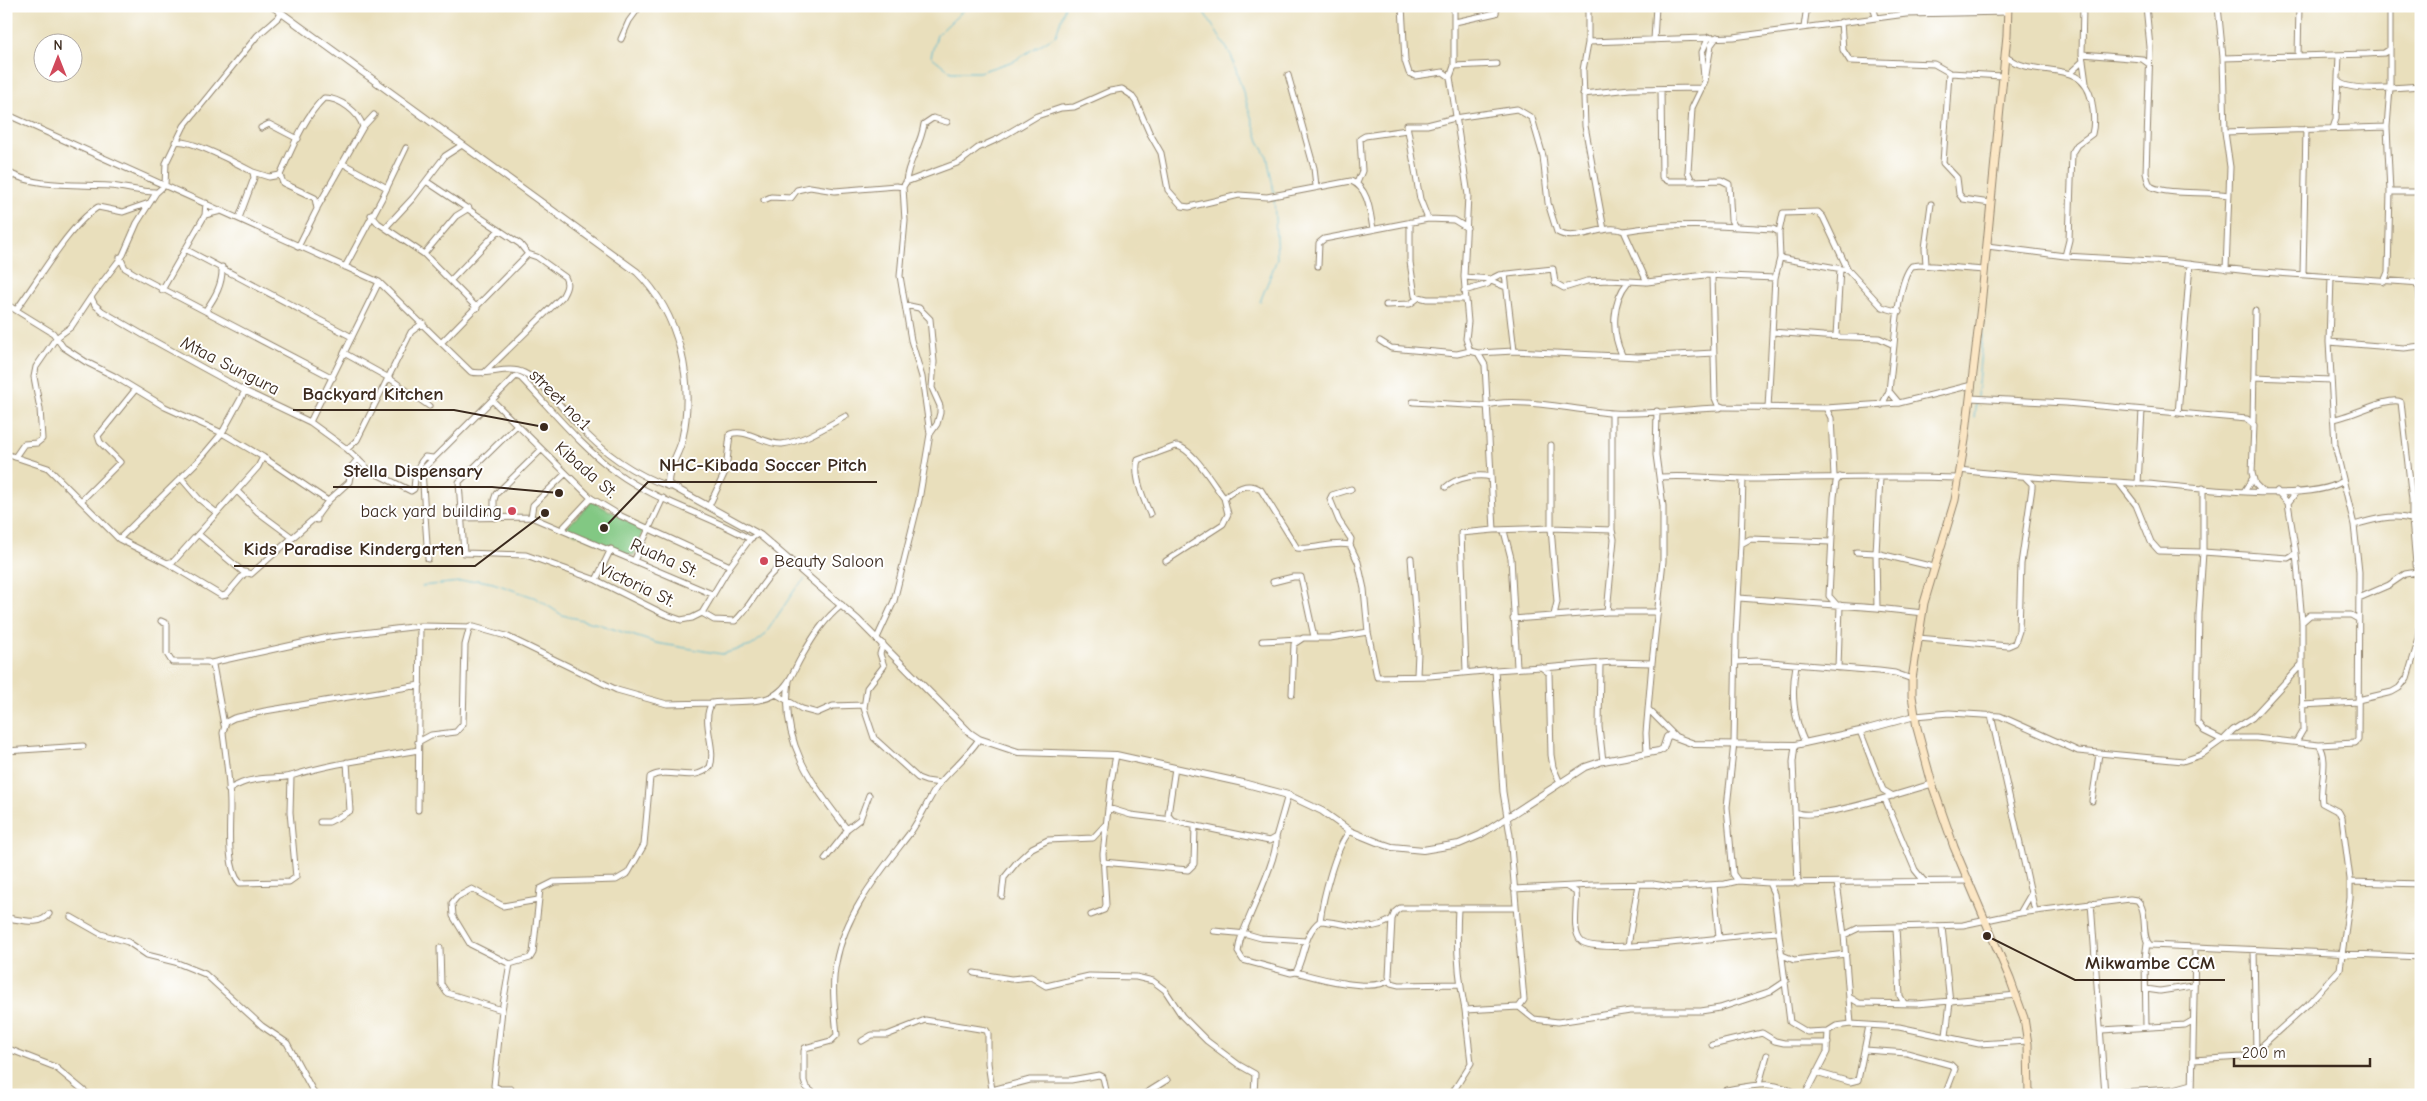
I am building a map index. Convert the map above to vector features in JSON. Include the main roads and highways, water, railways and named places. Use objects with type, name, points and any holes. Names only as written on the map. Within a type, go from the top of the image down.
[{"type":"main road","points":[[2008,9],[1987,246],[1971,398],[1955,500],[1934,567],[1922,614],[1912,679],[1915,716],[1932,784],[1954,847],[1983,920],[2017,996],[2028,1041],[2029,1095]]},
{"type":"waterway","points":[[968,6],[937,35],[931,56],[951,72],[979,72],[1014,61],[1056,35],[1065,6]]},
{"type":"waterway","points":[[1200,6],[1231,55],[1259,141],[1267,156],[1274,192]]},
{"type":"waterway","points":[[2010,55],[2013,6]]},
{"type":"waterway","points":[[2001,135],[2009,62]]},
{"type":"waterway","points":[[1260,302],[1277,259],[1274,196]]},
{"type":"waterway","points":[[1977,396],[1984,313]]},
{"type":"waterway","points":[[1974,418],[1976,400]]},
{"type":"waterway","points":[[422,586],[478,580],[493,583],[536,598],[562,615],[598,624],[656,643],[722,654],[751,646],[764,636],[796,588],[805,579]]},
{"type":"place","name":"Backyard Kitchen","points":[[544,427]]},
{"type":"place","name":"Stella Dispensary","points":[[559,493]]},
{"type":"place","name":"back yard building","points":[[512,511]]},
{"type":"place","name":"Kids Paradise Kindergarten","points":[[545,513]]},
{"type":"place","name":"NHC-Kibada Soccer Pitch","points":[[604,528]]},
{"type":"place","name":"Beauty Saloon","points":[[764,561]]},
{"type":"place","name":"Mikwambe CCM","points":[[1987,936]]}]
